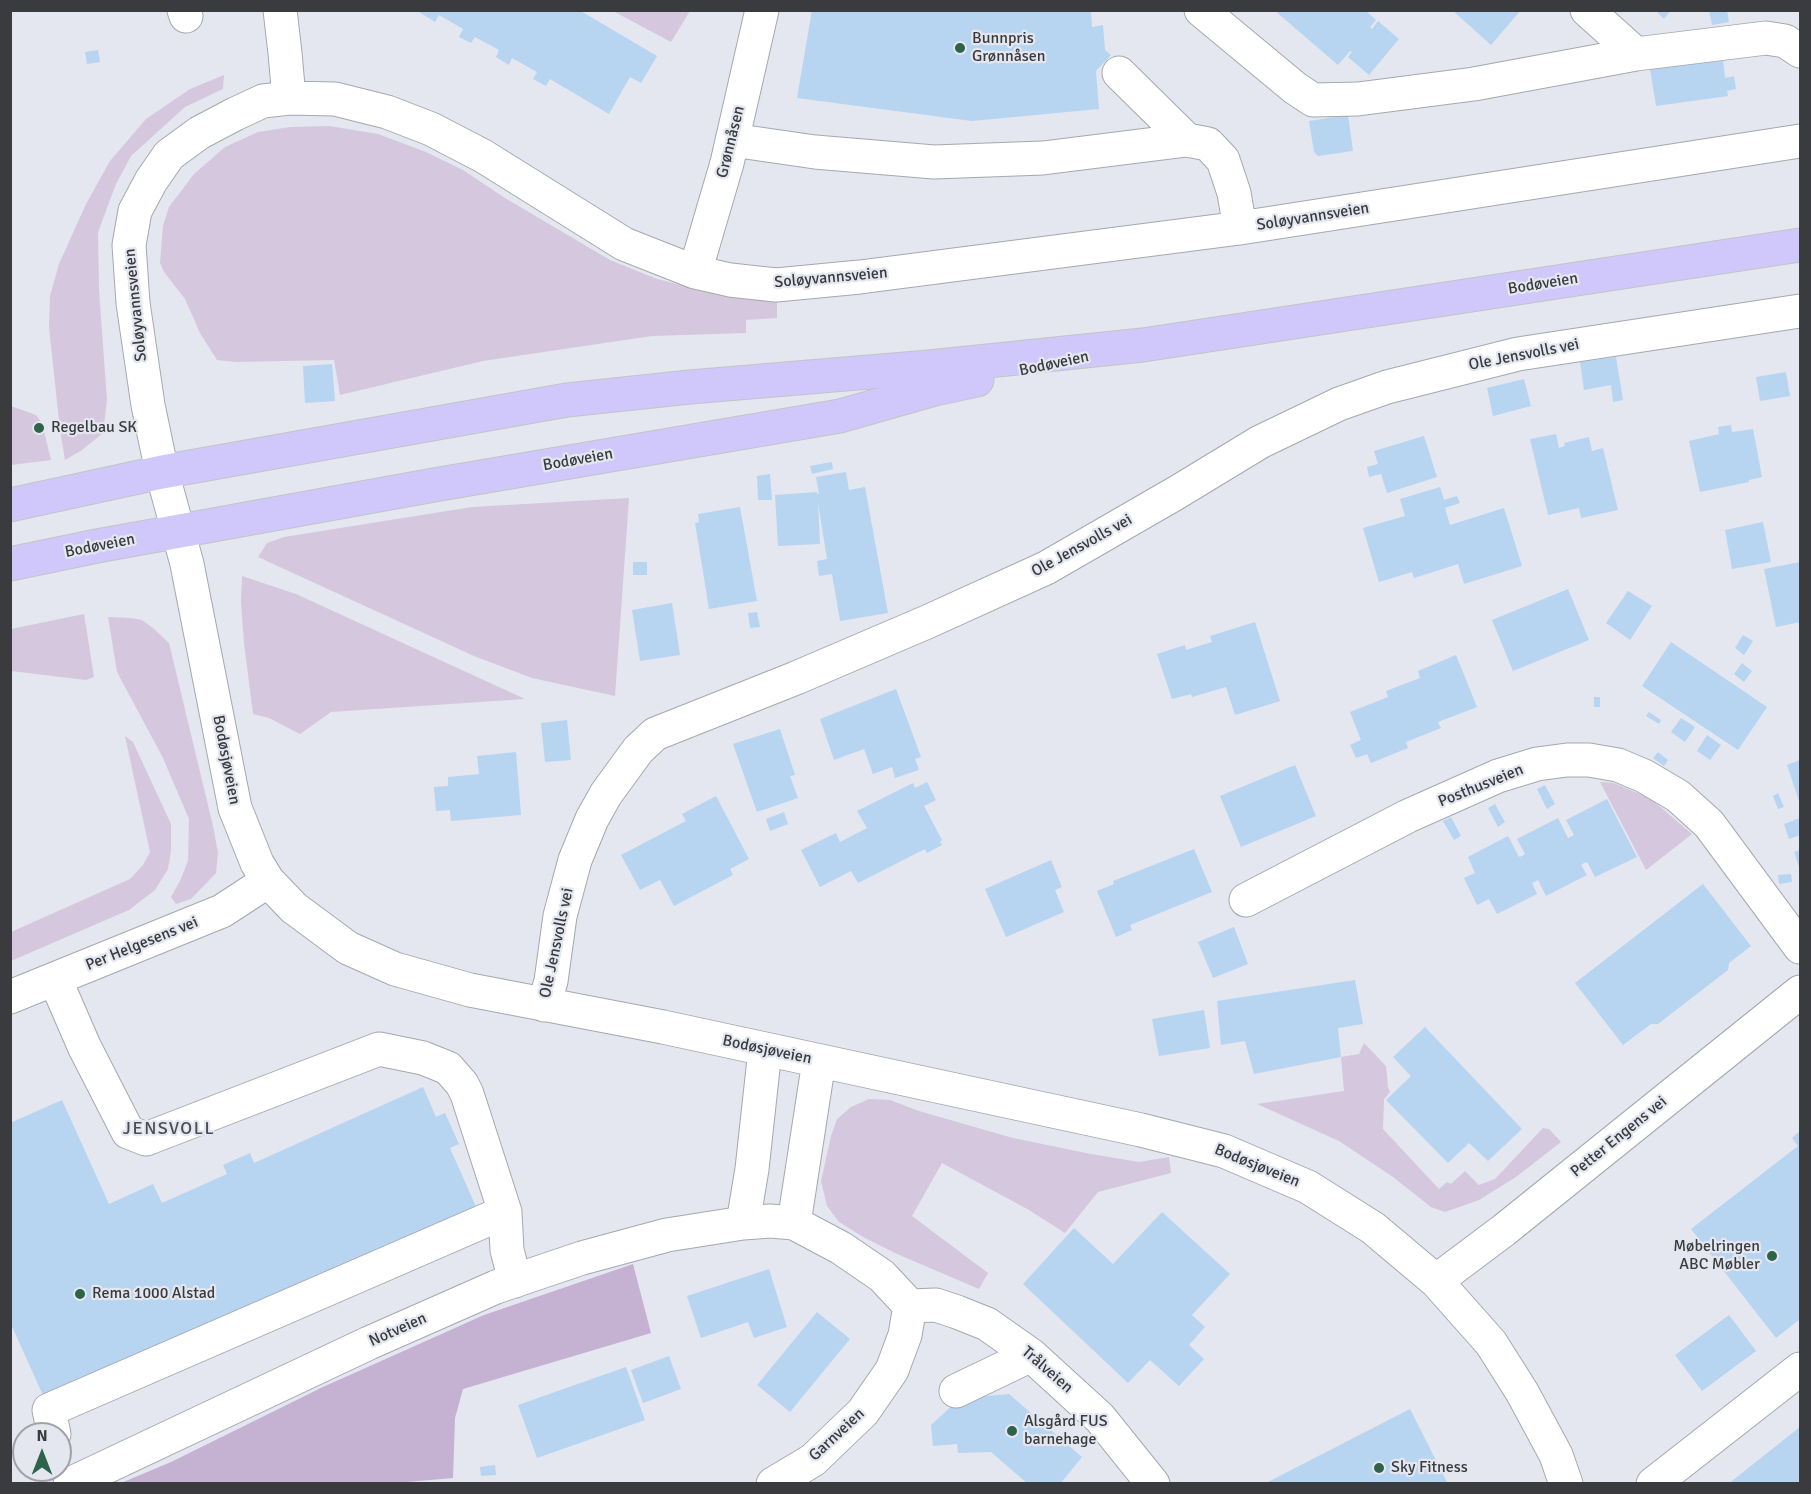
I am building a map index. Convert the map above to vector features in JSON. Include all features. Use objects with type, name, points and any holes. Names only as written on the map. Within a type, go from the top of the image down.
[{"type":"main road","name":"Bodøveien","points":[[10,505],[162,472],[567,400],[1143,345],[1800,245]]},
{"type":"main road","name":"Bodøveien","points":[[10,564],[434,485],[840,416],[935,389],[1143,345]]},
{"type":"street","points":[[280,10],[289,98]]},
{"type":"street","name":"Grønnåsen","points":[[695,272],[715,209],[762,10]]},
{"type":"street","points":[[1201,10],[1295,88],[1313,100],[1358,99],[1474,84],[1636,54],[1766,38],[1785,41],[1800,51]]},
{"type":"street","points":[[1587,10],[1636,54]]},
{"type":"street","points":[[1119,73],[1187,140]]},
{"type":"street","name":"Soløyvannsveien","points":[[162,472],[148,405],[133,303],[129,246],[135,211],[151,181],[169,155],[199,133],[263,101],[289,98],[335,99],[387,112],[431,129],[483,156],[624,244],[695,272],[729,280],[776,285],[860,277],[1240,228],[1800,141]]},
{"type":"street","points":[[732,140],[815,152],[934,162],[1043,158],[1187,140],[1208,144],[1223,160],[1234,193],[1240,228]]},
{"type":"street","name":"Ole Jensvolls vei","points":[[544,1005],[551,981],[560,916],[579,850],[606,794],[638,750],[655,734],[894,636],[1046,568],[1260,442],[1295,423],[1349,400],[1440,372],[1518,354],[1800,311]]},
{"type":"street","name":"Bodøsjøveien","points":[[162,472],[193,592],[235,807],[257,863],[268,881],[294,908],[348,948],[395,969],[470,990],[663,1027],[1141,1130],[1224,1151],[1308,1187],[1373,1228],[1436,1281],[1491,1343],[1522,1392],[1556,1455],[1566,1484]]},
{"type":"street","name":"Posthusveien","points":[[1246,900],[1408,816],[1498,776],[1538,764],[1589,760],[1618,765],[1644,776],[1678,796],[1709,824],[1800,947]]},
{"type":"street","name":"Per Helgesens vei","points":[[10,997],[222,911],[268,881]]},
{"type":"street","points":[[55,979],[84,1046],[128,1132],[146,1140],[379,1049],[423,1058],[448,1068],[462,1084],[467,1094],[505,1212],[507,1250],[515,1281]]},
{"type":"street","name":"Petter Engens vei","points":[[1436,1281],[1504,1230],[1800,992]]},
{"type":"street","points":[[743,1223],[752,1169],[765,1050]]},
{"type":"street","points":[[819,1061],[794,1223],[841,1248],[882,1276],[910,1306]]},
{"type":"street","points":[[52,1422],[49,1410],[505,1212]]},
{"type":"street","name":"Notveien","points":[[70,1484],[369,1343],[496,1287],[582,1258],[667,1235],[743,1223],[770,1221],[794,1223]]},
{"type":"street","name":"Trålveien","points":[[910,1306],[936,1305],[987,1324],[1031,1355],[1100,1418],[1153,1484]]},
{"type":"street","name":"Garnveien","points":[[773,1484],[813,1460],[863,1412],[892,1370],[904,1335],[910,1306]]},
{"type":"street","points":[[956,1391],[1031,1355]]},
{"type":"street","points":[[1653,1484],[1800,1369]]},
{"type":"shaded area","points":[[613,11],[690,11],[671,42]]},
{"type":"shaded area","points":[[224,75],[223,89],[185,107],[131,156],[116,184],[98,232],[99,290],[107,400],[103,433],[65,460],[49,327],[50,296],[59,264],[86,204],[110,161],[146,119],[190,89]]},
{"type":"shaded area","points":[[329,126],[378,134],[426,152],[463,170],[505,198],[610,260],[657,279],[722,295],[777,299],[777,318],[746,320],[746,333],[652,336],[483,361],[340,395],[334,360],[236,362],[217,360],[200,333],[185,299],[164,272],[160,263],[163,226],[169,207],[194,174],[225,147],[258,132],[290,127]]},
{"type":"shaded area","points":[[11,406],[36,415],[42,423],[51,460],[11,465]]},
{"type":"shaded area","points":[[629,498],[615,696],[532,678],[474,656],[258,557],[267,543],[284,537],[472,507]]},
{"type":"shaded area","points":[[242,576],[296,594],[525,699],[331,712],[300,734],[269,718],[253,714],[244,643]]},
{"type":"shaded area","points":[[84,614],[94,677],[86,680],[11,671],[11,629]]},
{"type":"shaded area","points":[[108,617],[142,620],[169,643],[213,826],[218,853],[216,873],[191,899],[176,904],[171,897],[188,861],[189,819],[163,758],[117,672]]},
{"type":"shaded area","points":[[125,736],[133,742],[171,824],[168,869],[155,890],[129,910],[11,961],[11,932],[130,879],[143,865],[150,852]]},
{"type":"shaded area","points":[[1600,782],[1614,783],[1651,799],[1692,834],[1646,870]]},
{"type":"shaded area","points":[[1364,1043],[1386,1066],[1390,1092],[1384,1099],[1383,1129],[1439,1189],[1447,1182],[1451,1184],[1465,1171],[1479,1185],[1495,1179],[1543,1128],[1549,1129],[1561,1142],[1516,1177],[1479,1200],[1445,1212],[1431,1207],[1393,1177],[1339,1141],[1257,1104],[1344,1091],[1341,1057],[1359,1054]]},
{"type":"shaded area","points":[[869,1099],[890,1100],[919,1111],[1013,1138],[1091,1154],[1139,1162],[1169,1157],[1171,1173],[1098,1192],[1065,1233],[1029,1210],[942,1163],[912,1216],[988,1273],[979,1289],[865,1238],[839,1222],[827,1206],[821,1181],[837,1119],[851,1107]]},
{"type":"shaded area","points":[[633,1264],[651,1333],[463,1389],[455,1418],[453,1478],[384,1484],[121,1483],[171,1462],[323,1387],[484,1315]]},
{"type":"building","points":[[416,10],[579,10],[657,56],[641,83],[630,77],[609,114],[550,79],[546,86],[533,79],[537,72],[512,58],[509,65],[496,57],[499,50],[475,37],[471,43],[459,37],[463,29],[439,15],[435,22]]},
{"type":"building","points":[[812,10],[1091,10],[1092,27],[1103,25],[1105,50],[1111,55],[1096,71],[1099,109],[972,121],[797,98]]},
{"type":"building","points":[[1274,10],[1365,10],[1376,20],[1370,27],[1372,29],[1378,21],[1399,39],[1369,75],[1348,57],[1352,52],[1350,51],[1338,65]]},
{"type":"building","points":[[1452,10],[1521,10],[1491,45]]},
{"type":"building","points":[[1655,10],[1671,10],[1664,19]]},
{"type":"building","points":[[1709,10],[1727,10],[1729,22],[1712,25]]},
{"type":"building","points":[[98,50],[100,62],[87,64],[85,52]]},
{"type":"building","points":[[1723,58],[1725,78],[1734,76],[1736,89],[1727,91],[1728,96],[1656,106],[1650,69]]},
{"type":"building","points":[[1348,115],[1353,151],[1318,156],[1314,152],[1309,121]]},
{"type":"building","points":[[1616,357],[1623,400],[1613,402],[1611,385],[1584,390],[1580,362]]},
{"type":"building","points":[[332,364],[335,401],[305,403],[303,366]]},
{"type":"building","points":[[1786,372],[1790,396],[1760,401],[1756,377]]},
{"type":"building","points":[[1524,379],[1531,406],[1493,416],[1487,388]]},
{"type":"building","points":[[1731,425],[1732,432],[1753,429],[1762,477],[1749,480],[1749,482],[1700,492],[1689,441],[1719,434],[1718,427]]},
{"type":"building","points":[[1556,434],[1559,448],[1565,446],[1564,443],[1589,437],[1592,451],[1603,448],[1618,510],[1581,518],[1579,508],[1548,515],[1530,439]]},
{"type":"building","points":[[1424,436],[1437,477],[1387,493],[1381,474],[1369,477],[1367,467],[1378,464],[1374,451]]},
{"type":"building","points":[[832,462],[833,469],[812,474],[810,466]]},
{"type":"building","points":[[846,472],[849,490],[865,487],[888,613],[840,621],[832,574],[819,576],[817,561],[827,559],[818,503],[820,544],[778,546],[775,495],[817,492],[819,494],[816,477]]},
{"type":"building","points":[[770,474],[772,500],[758,500],[757,476]]},
{"type":"building","points":[[1440,487],[1444,500],[1457,496],[1460,503],[1445,508],[1450,525],[1504,508],[1522,566],[1464,584],[1458,564],[1414,578],[1412,572],[1379,582],[1363,528],[1405,516],[1400,499]]},
{"type":"building","points":[[740,507],[757,601],[709,609],[695,523],[699,522],[698,514]]},
{"type":"building","points":[[1763,522],[1771,562],[1732,569],[1725,530]]},
{"type":"building","points":[[633,562],[647,562],[647,575],[633,575]]},
{"type":"building","points":[[1800,562],[1800,622],[1776,627],[1764,569]]},
{"type":"building","points":[[1568,589],[1589,640],[1513,671],[1492,620]]},
{"type":"building","points":[[1628,591],[1652,606],[1630,640],[1606,623]]},
{"type":"building","points":[[672,603],[680,655],[640,661],[632,610]]},
{"type":"building","points":[[757,612],[760,627],[750,628],[748,613]]},
{"type":"building","points":[[1255,622],[1280,701],[1235,715],[1226,687],[1192,697],[1191,694],[1172,699],[1157,654],[1185,645],[1186,650],[1212,642],[1210,636]]},
{"type":"building","points":[[1743,635],[1753,641],[1744,655],[1735,648]]},
{"type":"building","points":[[1671,642],[1767,707],[1738,750],[1642,686]]},
{"type":"building","points":[[1456,655],[1477,707],[1438,722],[1441,728],[1406,742],[1408,748],[1371,763],[1367,754],[1356,758],[1350,745],[1361,740],[1350,712],[1388,697],[1386,691],[1420,678],[1418,671]]},
{"type":"building","points":[[1742,663],[1752,671],[1744,682],[1734,674]]},
{"type":"building","points":[[896,689],[921,757],[915,759],[919,770],[895,778],[892,767],[873,774],[864,749],[834,760],[820,719]]},
{"type":"building","points":[[1594,697],[1600,697],[1600,707],[1594,707]]},
{"type":"building","points":[[1649,712],[1661,720],[1659,724],[1646,716]]},
{"type":"building","points":[[1681,718],[1695,727],[1685,742],[1671,732]]},
{"type":"building","points":[[567,720],[571,760],[545,762],[541,723]]},
{"type":"building","points":[[780,729],[795,775],[790,776],[798,798],[757,812],[733,744]]},
{"type":"building","points":[[1707,735],[1721,745],[1710,760],[1697,751]]},
{"type":"building","points":[[516,752],[521,815],[451,821],[450,810],[436,811],[434,787],[448,786],[448,777],[479,774],[477,756]]},
{"type":"building","points":[[1658,752],[1668,760],[1664,766],[1653,758]]},
{"type":"building","points":[[1800,760],[1800,804],[1787,765]]},
{"type":"building","points":[[1295,765],[1316,816],[1241,847],[1220,796]]},
{"type":"building","points":[[927,782],[936,800],[924,806],[942,840],[940,842],[942,845],[927,853],[925,849],[858,883],[851,871],[820,887],[801,850],[836,833],[840,842],[867,828],[857,811],[913,783],[915,788]]},
{"type":"building","points":[[1545,785],[1555,804],[1547,809],[1537,789]]},
{"type":"building","points":[[1778,793],[1784,807],[1778,809],[1773,796]]},
{"type":"building","points":[[716,796],[749,859],[730,869],[733,875],[674,906],[660,880],[640,890],[621,855],[686,821],[682,814]]},
{"type":"building","points":[[1607,799],[1637,857],[1595,877],[1587,862],[1584,863],[1581,865],[1587,875],[1546,896],[1538,880],[1532,883],[1537,894],[1497,914],[1489,899],[1477,905],[1464,878],[1475,873],[1468,857],[1508,836],[1519,857],[1522,856],[1525,854],[1517,839],[1558,818],[1568,838],[1574,835],[1566,820]]},
{"type":"building","points":[[1495,804],[1505,822],[1498,827],[1488,808]]},
{"type":"building","points":[[784,812],[788,824],[770,831],[766,819]]},
{"type":"building","points":[[1451,817],[1461,836],[1454,840],[1443,821]]},
{"type":"building","points":[[1800,818],[1800,835],[1789,839],[1784,824]]},
{"type":"building","points":[[1194,849],[1212,892],[1130,925],[1132,930],[1116,937],[1097,891],[1114,884],[1113,881]]},
{"type":"building","points":[[1800,850],[1800,870],[1794,852]]},
{"type":"building","points":[[1051,860],[1062,887],[1055,890],[1064,912],[1006,937],[985,889]]},
{"type":"building","points":[[1791,874],[1792,882],[1779,884],[1778,875]]},
{"type":"building","points":[[1703,884],[1751,946],[1729,963],[1728,970],[1658,1024],[1651,1024],[1623,1045],[1575,983]]},
{"type":"building","points":[[1234,927],[1248,964],[1213,978],[1198,942]]},
{"type":"building","points":[[1355,980],[1363,1024],[1338,1028],[1341,1057],[1254,1074],[1245,1041],[1221,1045],[1217,1001]]},
{"type":"building","points":[[1204,1010],[1210,1048],[1159,1056],[1152,1019]]},
{"type":"building","points":[[1425,1027],[1522,1129],[1488,1161],[1469,1143],[1448,1163],[1386,1100],[1411,1076],[1393,1057]]},
{"type":"building","points":[[423,1087],[436,1117],[445,1113],[459,1144],[450,1148],[477,1209],[46,1402],[10,1322],[10,1123],[62,1100],[109,1204],[153,1184],[162,1203],[227,1174],[223,1165],[250,1153],[254,1163]]},
{"type":"building","points":[[1800,1131],[1800,1319],[1776,1338],[1691,1229],[1798,1146],[1792,1138]]},
{"type":"building","points":[[1162,1212],[1230,1274],[1192,1315],[1205,1327],[1189,1345],[1204,1359],[1179,1386],[1150,1360],[1128,1383],[1023,1284],[1074,1228],[1113,1264]]},
{"type":"building","points":[[769,1269],[787,1327],[754,1338],[748,1322],[701,1338],[687,1296]]},
{"type":"building","points":[[817,1312],[850,1339],[790,1412],[757,1385]]},
{"type":"building","points":[[1729,1315],[1756,1351],[1702,1391],[1675,1355]]},
{"type":"building","points":[[669,1356],[681,1389],[643,1403],[631,1370]]},
{"type":"building","points":[[626,1367],[645,1420],[537,1458],[518,1405]]},
{"type":"building","points":[[1009,1394],[1082,1457],[1060,1484],[1028,1484],[991,1452],[958,1453],[957,1444],[933,1446],[931,1425],[955,1403],[954,1399]]},
{"type":"building","points":[[1410,1409],[1448,1484],[1264,1484]]},
{"type":"building","points":[[1800,1427],[1800,1484],[1728,1484]]},
{"type":"building","points":[[495,1465],[496,1475],[481,1476],[480,1467]]},
{"type":"place","name":"Bunnpris Grønnåsen","points":[[960,48]]},
{"type":"place","name":"Regelbau SK","points":[[39,428]]},
{"type":"place","name":"Møbelringen ABC Møbler","points":[[1772,1256]]},
{"type":"place","name":"Rema 1000 Alstad","points":[[80,1294]]},
{"type":"place","name":"Alsgård FUS barnehage","points":[[1012,1431]]},
{"type":"place","name":"Sky Fitness","points":[[1379,1468]]},
{"type":"district","name":"JENSVOLL","points":[[169,1129]]}]
